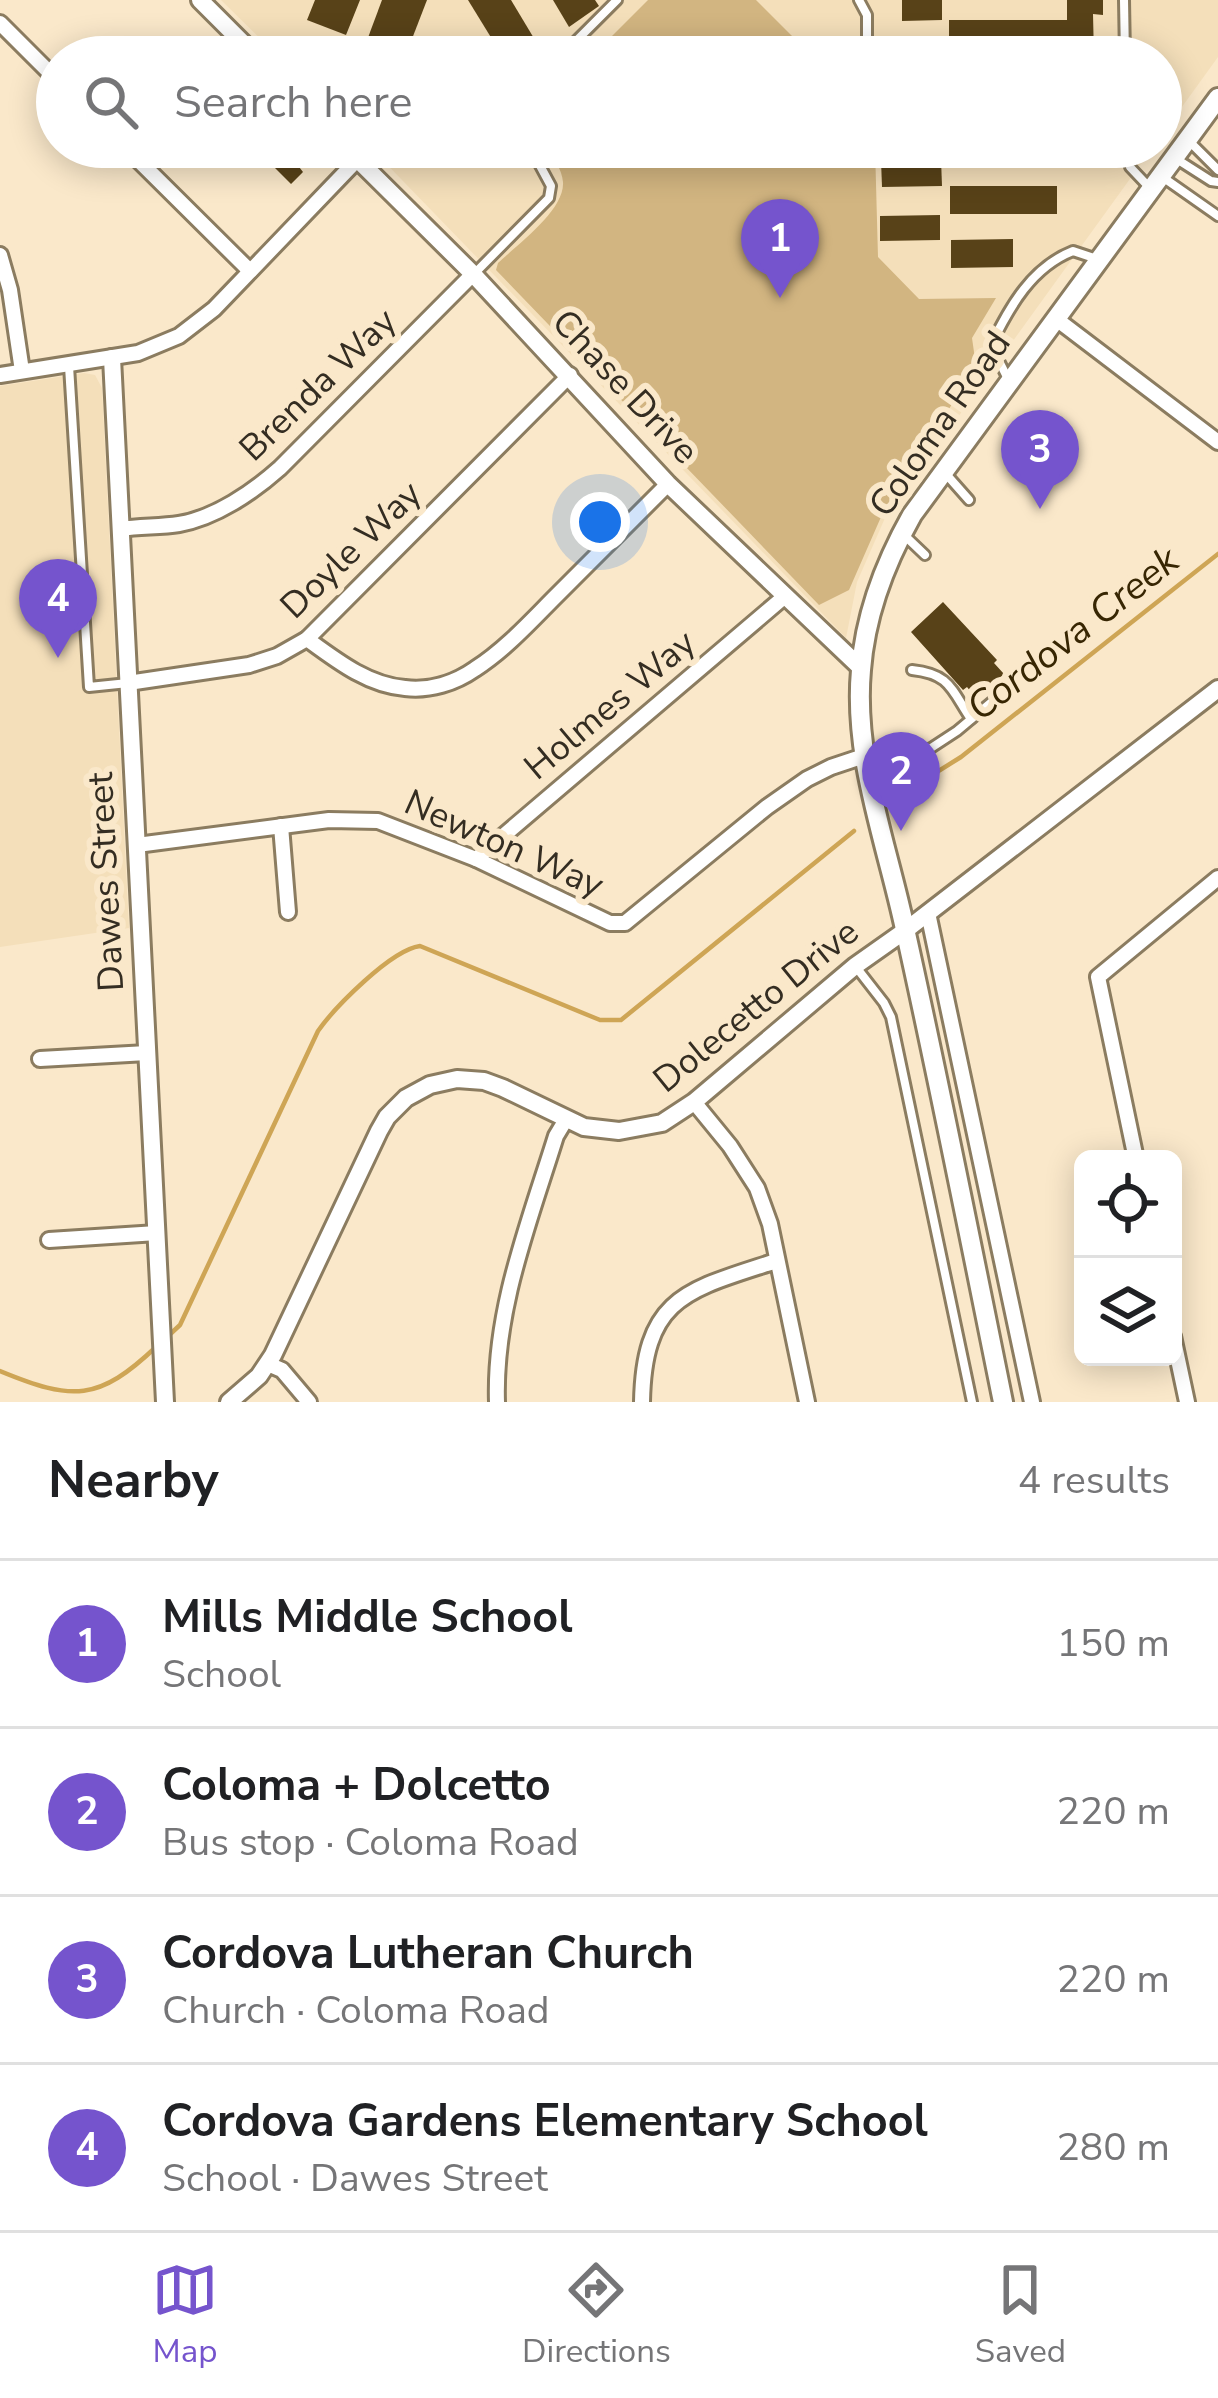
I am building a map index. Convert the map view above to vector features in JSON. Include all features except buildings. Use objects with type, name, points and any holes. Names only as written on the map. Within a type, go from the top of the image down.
[{"type":"main road","name":"Coloma Road","points":[[1182,146],[1218,98]]},
{"type":"main road","name":"Coloma Road","points":[[1004,1402],[865,764],[861,668],[876,595],[902,532],[1166,168]]},
{"type":"street","points":[[200,0],[236,36]]},
{"type":"street","points":[[0,23],[36,59]]},
{"type":"street","points":[[146,168],[250,271]]},
{"type":"street","points":[[0,375],[112,358],[179,336],[198,324],[250,271],[343,168]]},
{"type":"street","name":"Chase Drive","points":[[374,168],[668,484],[861,668]]},
{"type":"street","points":[[0,256],[22,371]]},
{"type":"street","name":"Brenda Way","points":[[121,529],[180,524],[249,492],[280,468],[473,274]]},
{"type":"street","points":[[1055,318],[1218,442]]},
{"type":"street","name":"Dawes Street","points":[[112,358],[165,1402]]},
{"type":"street","name":"Doyle Way","points":[[128,682],[249,665],[308,639],[570,375]]},
{"type":"street","points":[[308,639],[364,677],[406,688],[443,685],[497,654],[668,484]]},
{"type":"street","name":"Holmes Way","points":[[476,859],[784,597]]},
{"type":"street","name":"Dolecetto Drive","points":[[229,1402],[268,1364],[379,1131],[406,1098],[444,1081],[484,1082],[565,1120],[602,1130],[662,1123],[694,1102],[855,966],[1218,691]]},
{"type":"street","name":"Newton Way","points":[[137,845],[329,820],[379,821],[476,859],[610,923],[625,923],[807,779],[831,766],[865,764]]},
{"type":"street","points":[[281,826],[288,912]]},
{"type":"street","points":[[1134,1150],[1097,977],[1218,878]]},
{"type":"street","points":[[928,913],[1032,1402]]},
{"type":"street","points":[[40,1058],[147,1053]]},
{"type":"street","points":[[694,1102],[757,1188],[770,1224],[807,1402]]},
{"type":"street","points":[[496,1402],[506,1301],[565,1120]]},
{"type":"street","points":[[49,1240],[157,1233]]},
{"type":"street","points":[[642,1402],[647,1352],[681,1296],[776,1261]]},
{"type":"street","points":[[268,1364],[282,1370],[309,1402]]},
{"type":"street","points":[[1179,1366],[1187,1402]]},
{"type":"lane","points":[[581,36],[617,0]]},
{"type":"lane","points":[[859,0],[867,15],[867,36]]},
{"type":"lane","points":[[1124,0],[1125,36]]},
{"type":"lane","points":[[1187,139],[1218,170]]},
{"type":"lane","points":[[1182,163],[1218,182]]},
{"type":"lane","points":[[473,274],[549,198],[551,186],[541,168]]},
{"type":"lane","points":[[1132,168],[1218,216]]},
{"type":"lane","points":[[1009,381],[991,344],[1008,310],[1049,261],[1073,251],[1098,260]]},
{"type":"lane","points":[[69,364],[89,687],[128,682]]},
{"type":"lane","points":[[943,471],[969,500]]},
{"type":"lane","points":[[902,532],[925,555]]},
{"type":"lane","points":[[911,670],[933,672],[945,680],[971,719]]},
{"type":"lane","points":[[865,764],[931,748],[1025,674]]},
{"type":"lane","points":[[855,966],[891,1017],[972,1402]]},
{"type":"shaded area","points":[[221,0],[1218,0],[1218,57],[1182,107],[1182,36],[258,36]]},
{"type":"shaded area","points":[[648,0],[756,0],[792,36],[612,36]]},
{"type":"shaded area","points":[[390,168],[1138,168],[885,518],[857,582],[846,638]]},
{"type":"shaded area","points":[[558,168],[876,168],[878,257],[919,299],[996,298],[972,338],[976,366],[881,517],[849,590],[819,605],[496,270],[549,215],[562,193]]},
{"type":"shaded area","points":[[95,375],[102,388],[129,928],[0,947],[0,386]]},
{"type":"waterway","name":"Cordova Creek","points":[[900,795],[961,757],[1218,554]]},
{"type":"waterway","points":[[166,1338],[180,1325],[318,1031],[379,968],[420,946],[600,1020],[621,1020],[854,831]]},
{"type":"waterway","points":[[0,1371],[47,1388],[84,1391],[118,1378],[157,1346]]},
{"type":"place","name":"Mills Middle School","points":[[780,298]]},
{"type":"place","name":"Cordova Lutheran Church","points":[[1040,509]]},
{"type":"place","name":"Cordova Gardens Elementary School","points":[[58,658]]},
{"type":"place","name":"Coloma + Dolcetto","points":[[901,831]]}]
